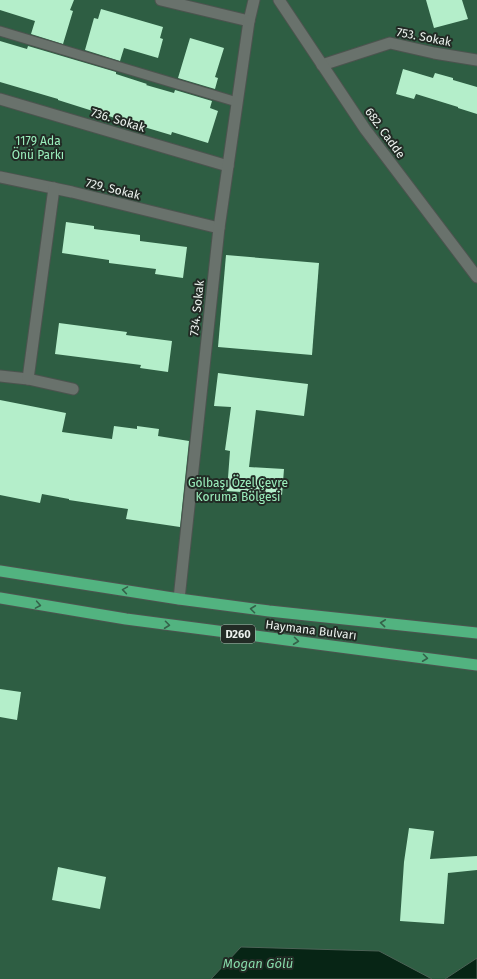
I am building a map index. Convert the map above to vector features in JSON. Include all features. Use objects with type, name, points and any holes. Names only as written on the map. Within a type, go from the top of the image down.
[{"type":"highway","name":"Haymana Bulvarı","points":[[0,571],[179,599],[277,612],[477,634]]},
{"type":"highway","name":"Haymana Bulvarı","points":[[0,598],[126,619],[477,665]]},
{"type":"street","points":[[161,0],[249,21]]},
{"type":"street","name":"734. Sokak","points":[[179,599],[219,228],[249,21],[254,0]]},
{"type":"street","name":"682. Cadde","points":[[278,0],[365,128],[477,277]]},
{"type":"street","name":"753. Sokak","points":[[322,65],[390,43],[434,53],[477,60]]},
{"type":"street","name":"736. Sokak","points":[[0,99],[228,166]]},
{"type":"street","name":"729. Sokak","points":[[0,177],[72,192],[219,228]]},
{"type":"street","points":[[28,379],[54,188]]},
{"type":"street","points":[[0,376],[28,379],[73,389]]},
{"type":"lane","points":[[0,32],[237,102]]},
{"type":"green space","name":"Gölbaşı Özel Çevre Koruma Bölgesi","points":[[0,0],[477,0],[477,979],[0,979]]},
{"type":"water","name":"Mogan Gölü","points":[[241,947],[379,951],[432,979],[211,979]]},
{"type":"water","points":[[477,958],[477,979],[445,979]]},
{"type":"building","points":[[0,0],[74,0],[70,10],[73,11],[63,44],[31,34],[35,21],[0,10]]},
{"type":"building","points":[[426,0],[462,0],[468,19],[434,28]]},
{"type":"building","points":[[101,9],[163,27],[160,38],[163,39],[158,58],[124,48],[120,61],[85,50],[94,18],[98,19]]},
{"type":"building","points":[[190,38],[224,48],[215,77],[218,78],[215,89],[178,78]]},
{"type":"building","points":[[0,41],[27,49],[28,46],[116,72],[116,74],[147,84],[146,85],[174,93],[175,90],[212,101],[210,108],[218,111],[208,143],[172,132],[171,135],[0,82]]},
{"type":"building","points":[[403,69],[433,78],[435,73],[477,87],[477,114],[416,94],[414,99],[396,94]]},
{"type":"building","points":[[66,222],[94,226],[94,229],[140,235],[140,241],[187,247],[183,278],[155,274],[156,269],[109,263],[109,260],[62,253]]},
{"type":"building","points":[[226,255],[319,263],[312,355],[218,347]]},
{"type":"building","points":[[59,323],[127,332],[126,335],[172,341],[168,372],[140,368],[141,365],[55,354]]},
{"type":"building","points":[[218,373],[308,384],[304,416],[256,410],[249,467],[284,469],[282,495],[227,491],[230,451],[225,450],[231,407],[214,406]]},
{"type":"building","points":[[0,400],[66,413],[62,432],[112,439],[114,426],[137,429],[137,426],[159,429],[158,436],[189,441],[180,527],[126,519],[128,509],[69,500],[42,494],[40,503],[0,495]]},
{"type":"building","points":[[0,689],[21,692],[17,720],[0,717]]},
{"type":"building","points":[[409,828],[434,831],[430,859],[477,856],[477,870],[448,873],[444,924],[400,921],[404,862]]},
{"type":"building","points":[[58,867],[106,877],[100,909],[52,900]]},
{"type":"park label","name":"1179 Ada Önü Parkı","points":[[38,148]]}]
